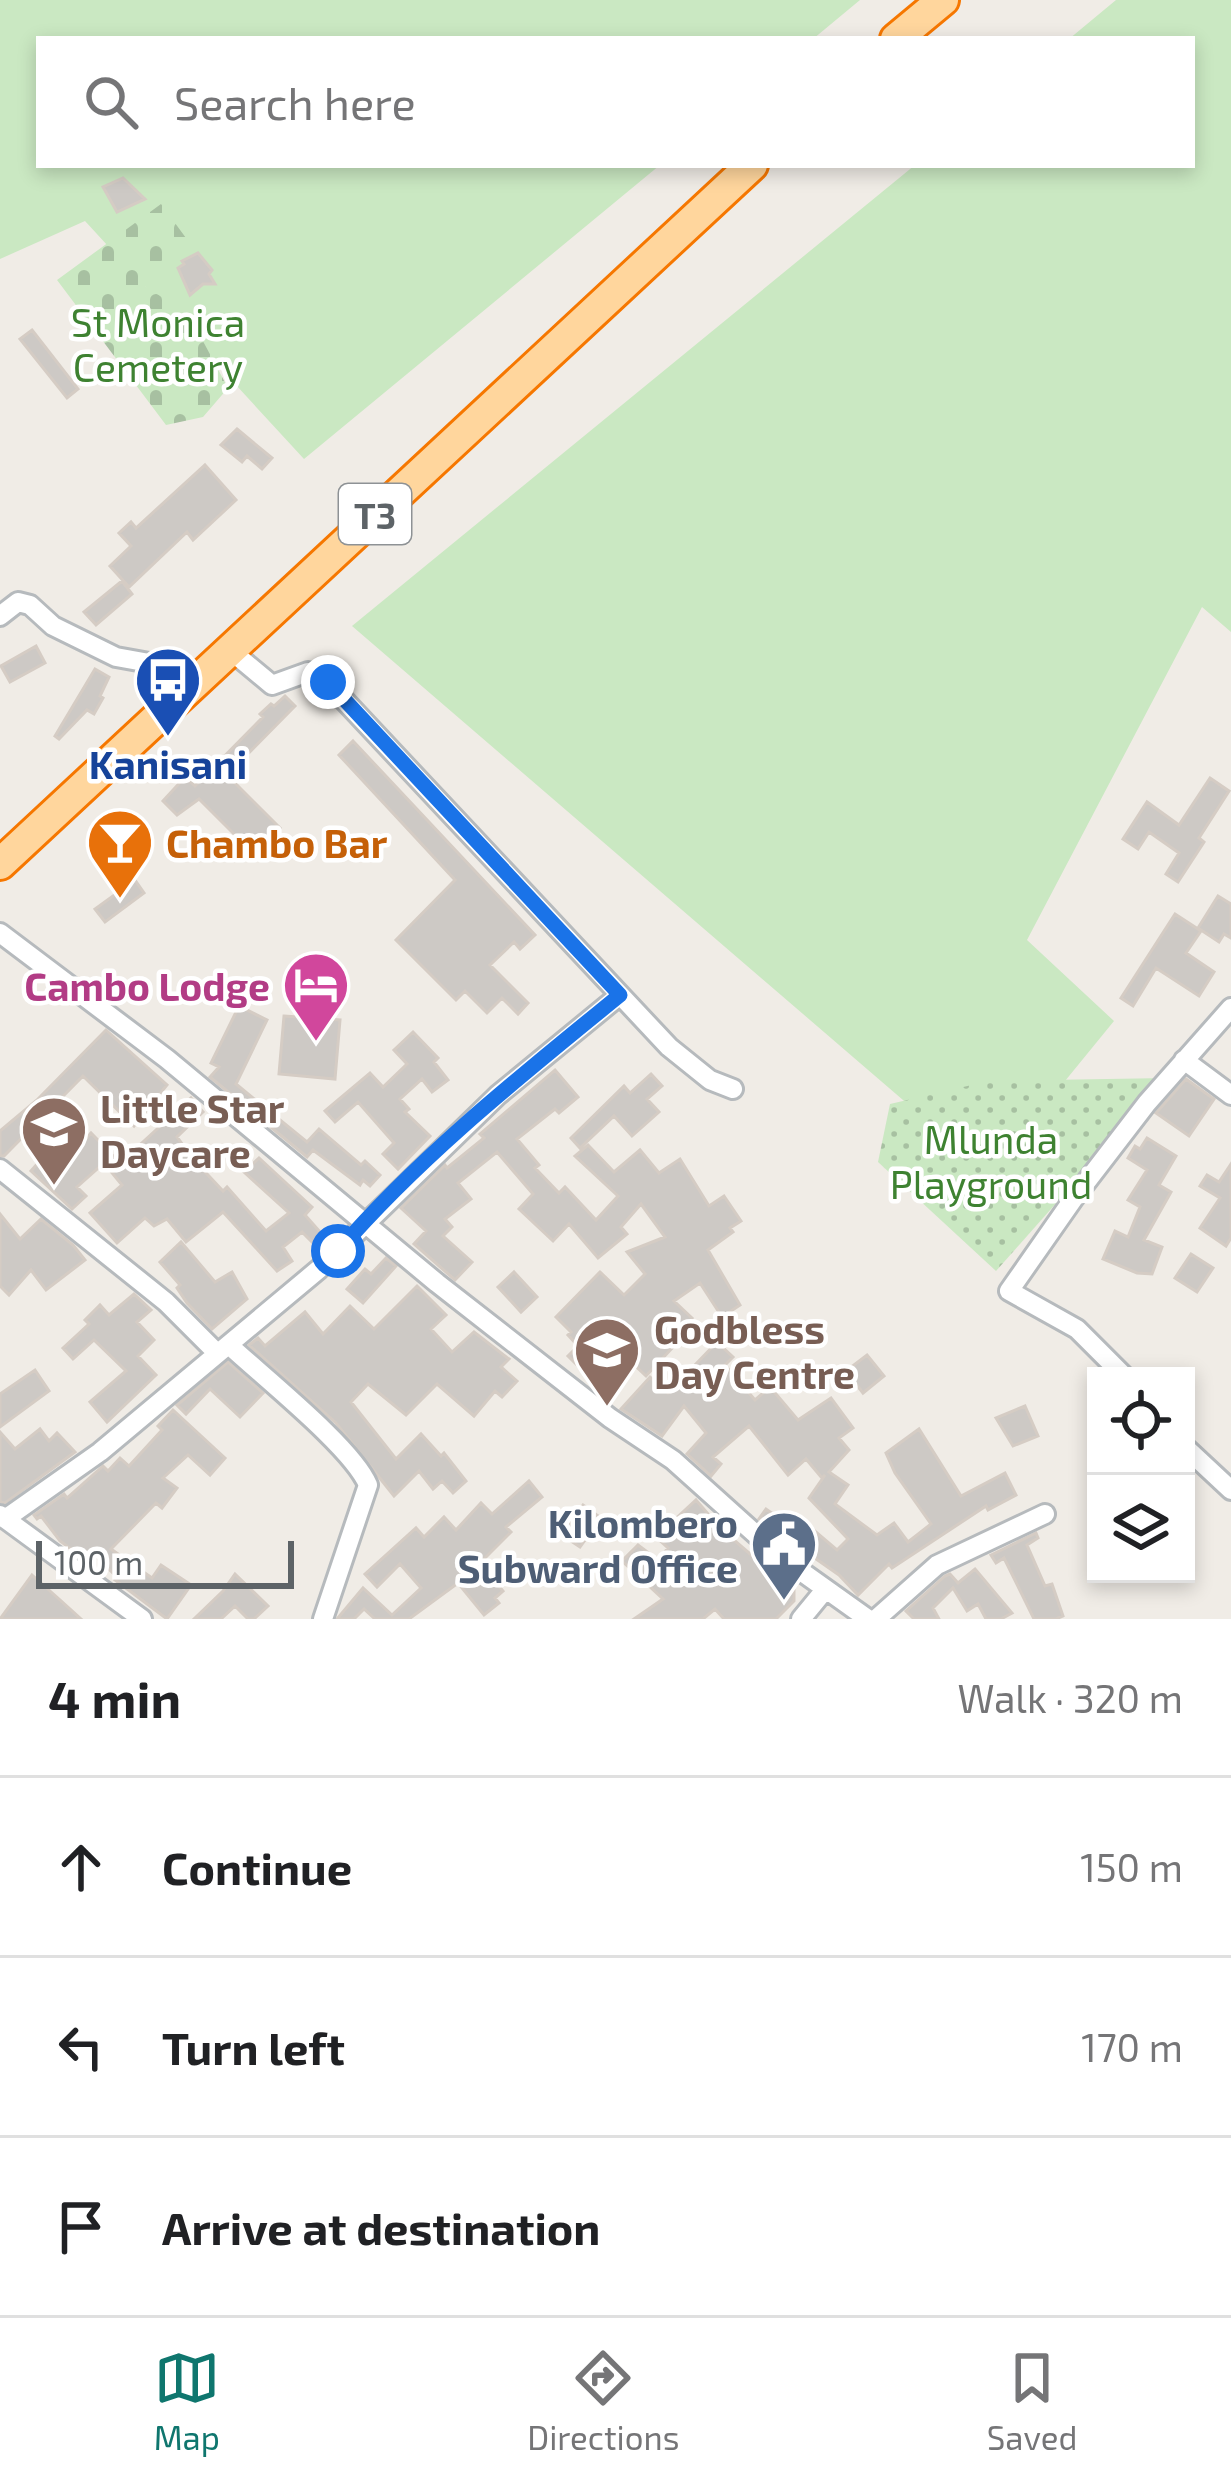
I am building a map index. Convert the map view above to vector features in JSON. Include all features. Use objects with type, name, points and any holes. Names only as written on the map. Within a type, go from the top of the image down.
[{"type":"highway","points":[[900,36],[943,0]]},
{"type":"highway","name":"T3","points":[[0,864],[749,168]]},
{"type":"street","points":[[0,616],[19,602],[30,605],[53,626],[116,657],[205,673]]},
{"type":"street","points":[[230,650],[272,685],[308,672],[328,682],[669,1047],[710,1080],[733,1089]]},
{"type":"street","points":[[0,933],[167,1059],[610,1418],[673,1460],[824,1591],[872,1619],[938,1565],[1045,1514]]},
{"type":"street","points":[[142,1619],[2,1517],[100,1452],[319,1269],[498,1095],[620,995]]},
{"type":"street","points":[[1115,1367],[1077,1329],[1009,1291],[1074,1198],[1231,1008]]},
{"type":"street","points":[[1184,1060],[1231,1095]]},
{"type":"street","points":[[0,1169],[223,1349],[358,1468],[368,1485],[323,1619]]},
{"type":"street","points":[[1195,1456],[1231,1490]]},
{"type":"street","points":[[801,1619],[824,1591]]},
{"type":"green space","points":[[0,0],[860,0],[817,36],[36,36],[36,168],[656,168],[304,459],[85,221],[0,259]]},
{"type":"green space","points":[[1116,0],[1231,0],[1231,632],[1202,607],[1027,940],[1114,1021],[989,1174],[352,626],[911,168],[1195,168],[1195,36],[1073,36]]},
{"type":"green space","name":"St Monica Cemetery","points":[[161,204],[186,238],[158,264],[145,286],[189,315],[228,388],[203,417],[166,425],[57,280]]},
{"type":"green space","name":"Mlunda Playground","points":[[1167,1078],[996,1271],[878,1162],[890,1104],[989,1081]]},
{"type":"building","points":[[123,178],[145,199],[117,212],[103,187]]},
{"type":"building","points":[[198,253],[212,270],[209,274],[215,284],[203,284],[190,295],[178,268]]},
{"type":"building","points":[[32,330],[78,389],[67,398],[20,339]]},
{"type":"building","points":[[237,429],[272,458],[262,469],[247,456],[242,462],[221,445]]},
{"type":"building","points":[[205,465],[236,500],[193,540],[187,532],[129,587],[110,566],[131,546],[119,533],[131,522],[136,528]]},
{"type":"building","points":[[122,581],[132,594],[96,625],[84,612]]},
{"type":"building","points":[[36,646],[45,663],[10,682],[1,666]]},
{"type":"building","points":[[95,669],[109,677],[103,698],[94,714],[87,710],[59,739],[55,736]]},
{"type":"building","points":[[285,696],[295,706],[227,775],[280,828],[268,840],[262,834],[248,848],[199,799],[177,815],[163,801],[185,777],[195,786],[263,717],[260,714]]},
{"type":"building","points":[[353,741],[535,935],[520,949],[514,942],[490,965],[528,1003],[518,1014],[502,998],[487,1013],[465,991],[456,1000],[396,940],[455,880],[339,755]]},
{"type":"building","points":[[1210,778],[1229,791],[1178,882],[1166,874],[1179,853],[1149,832],[1138,849],[1123,839],[1147,802],[1179,825]]},
{"type":"building","name":"Chambo Bar","points":[[135,880],[144,893],[105,922],[95,909]]},
{"type":"building","points":[[1218,896],[1231,904],[1231,938],[1224,934],[1219,942],[1198,928]]},
{"type":"building","points":[[1175,914],[1201,931],[1186,953],[1214,972],[1199,996],[1156,968],[1133,1006],[1121,998]]},
{"type":"building","points":[[239,1006],[267,1020],[236,1084],[307,1142],[319,1129],[361,1165],[365,1161],[380,1175],[370,1186],[363,1180],[360,1185],[313,1150],[307,1157],[210,1077],[219,1067],[211,1063]]},
{"type":"building","points":[[284,1016],[340,1020],[335,1079],[279,1074]]},
{"type":"building","points":[[106,1030],[167,1085],[134,1126],[83,1076],[0,1156],[0,1131]]},
{"type":"building","points":[[413,1032],[438,1058],[434,1062],[448,1080],[432,1092],[422,1079],[400,1099],[409,1109],[405,1112],[430,1136],[398,1169],[383,1154],[394,1143],[358,1102],[335,1122],[325,1111],[370,1073],[383,1087],[407,1064],[394,1050]]},
{"type":"building","points":[[555,1070],[578,1097],[517,1139],[559,1193],[565,1187],[596,1220],[618,1196],[575,1156],[588,1145],[614,1172],[640,1150],[659,1173],[680,1159],[709,1206],[724,1196],[741,1221],[708,1250],[740,1305],[722,1317],[700,1283],[674,1301],[692,1318],[646,1376],[612,1344],[584,1372],[568,1356],[578,1346],[556,1317],[600,1272],[624,1295],[645,1274],[627,1252],[665,1237],[641,1204],[621,1227],[627,1234],[598,1258],[569,1224],[553,1241],[519,1209],[533,1194],[497,1152],[458,1183],[471,1199],[445,1219],[452,1227],[443,1236],[472,1262],[455,1280],[414,1244],[426,1231],[401,1208]]},
{"type":"building","points":[[651,1074],[662,1086],[647,1099],[659,1112],[632,1136],[614,1116],[580,1148],[571,1138],[624,1086],[630,1093]]},
{"type":"building","points":[[1186,1079],[1214,1099],[1189,1136],[1156,1113]]},
{"type":"building","points":[[191,1098],[203,1112],[177,1137],[193,1159],[223,1191],[227,1187],[266,1231],[289,1213],[244,1172],[259,1158],[312,1207],[305,1215],[328,1241],[320,1250],[302,1232],[283,1247],[292,1261],[277,1271],[223,1212],[186,1242],[167,1219],[154,1226],[145,1218],[117,1243],[90,1213],[122,1185],[104,1163],[77,1187],[86,1196],[72,1209],[31,1171],[45,1155],[53,1162],[71,1146],[75,1150],[91,1133],[120,1163]]},
{"type":"building","points":[[1147,1138],[1176,1156],[1159,1185],[1171,1192],[1144,1240],[1162,1247],[1152,1274],[1103,1259],[1115,1231],[1128,1237],[1140,1207],[1128,1200],[1147,1170],[1128,1158]]},
{"type":"building","points":[[1231,1164],[1231,1238],[1226,1246],[1200,1228],[1220,1198],[1200,1186],[1207,1175],[1219,1182]]},
{"type":"building","points":[[0,1214],[20,1239],[41,1219],[85,1260],[46,1290],[31,1270],[9,1295],[0,1286]]},
{"type":"building","points":[[181,1242],[215,1282],[232,1272],[247,1299],[212,1329],[187,1303],[177,1288],[180,1285],[160,1262]]},
{"type":"building","points":[[1191,1254],[1213,1268],[1197,1292],[1175,1278]]},
{"type":"building","points":[[386,1258],[396,1266],[363,1303],[347,1289],[365,1269],[371,1274]]},
{"type":"building","points":[[514,1272],[537,1297],[521,1312],[498,1287]]},
{"type":"building","points":[[417,1286],[446,1315],[431,1329],[452,1352],[474,1332],[509,1359],[501,1367],[517,1381],[502,1397],[495,1391],[474,1416],[437,1384],[406,1415],[368,1384],[351,1402],[396,1459],[421,1434],[466,1481],[453,1493],[442,1481],[433,1489],[419,1471],[394,1496],[336,1423],[249,1345],[258,1338],[265,1346],[305,1312],[323,1334],[350,1306],[374,1329]]},
{"type":"building","points":[[134,1294],[151,1310],[137,1322],[154,1340],[138,1356],[156,1375],[107,1422],[90,1402],[126,1371],[94,1340],[73,1359],[63,1348],[89,1324],[85,1320],[100,1305],[109,1315]]},
{"type":"building","points":[[717,1342],[733,1357],[725,1365],[755,1400],[770,1387],[798,1420],[831,1398],[853,1428],[839,1438],[849,1450],[829,1472],[848,1485],[835,1504],[877,1535],[894,1523],[908,1542],[931,1524],[886,1453],[919,1429],[961,1496],[1005,1473],[1016,1495],[988,1510],[986,1506],[892,1568],[889,1564],[858,1595],[839,1575],[759,1519],[766,1509],[789,1525],[796,1515],[837,1550],[848,1539],[809,1498],[825,1475],[822,1478],[806,1459],[788,1475],[749,1426],[713,1457],[721,1464],[711,1476],[687,1454],[706,1433],[684,1406],[662,1436],[621,1409],[650,1377],[668,1393]]},
{"type":"building","points":[[867,1355],[884,1376],[863,1393],[846,1371]]},
{"type":"building","points":[[228,1362],[263,1393],[240,1417],[210,1389],[186,1414],[177,1405]]},
{"type":"building","points":[[35,1370],[49,1391],[0,1427],[0,1394]]},
{"type":"building","points":[[1025,1406],[1038,1436],[1013,1446],[996,1418]]},
{"type":"building","points":[[173,1410],[225,1458],[210,1475],[188,1455],[163,1478],[177,1488],[162,1508],[156,1503],[111,1549],[152,1578],[161,1565],[191,1585],[167,1619],[115,1580],[94,1555],[89,1562],[60,1541],[41,1516],[34,1515],[64,1494],[67,1498],[103,1466],[108,1471],[120,1458],[129,1466],[162,1430],[158,1426]]},
{"type":"building","points":[[40,1429],[49,1441],[57,1433],[75,1452],[5,1503],[0,1502],[0,1432],[15,1449]]},
{"type":"building","points":[[529,1481],[542,1497],[506,1527],[511,1532],[480,1563],[503,1591],[495,1598],[499,1603],[484,1615],[458,1583],[409,1619],[375,1619],[364,1609],[354,1619],[337,1619],[363,1588],[392,1615],[421,1588],[400,1564],[377,1587],[365,1574],[416,1528],[424,1537],[444,1517],[456,1530],[481,1503],[492,1514]]},
{"type":"building","points":[[696,1500],[721,1529],[756,1559],[760,1556],[794,1590],[794,1601],[776,1619],[724,1619],[715,1609],[703,1619],[634,1619],[663,1599],[622,1561],[638,1545],[658,1560],[668,1548],[656,1537]]},
{"type":"building","points":[[583,1505],[601,1518],[580,1547],[562,1535]]},
{"type":"building","points":[[1036,1533],[1038,1538],[1027,1545],[1045,1586],[1052,1584],[1063,1616],[1056,1619],[1034,1619],[1004,1558],[996,1563],[991,1555]]},
{"type":"building","points":[[975,1569],[1012,1613],[986,1619],[978,1604],[967,1611],[953,1588],[933,1608],[939,1619],[914,1619],[906,1611],[945,1576],[950,1574],[958,1583]]},
{"type":"building","points":[[235,1574],[268,1606],[254,1619],[235,1606],[221,1619],[194,1619],[223,1591]]},
{"type":"building","points":[[32,1575],[59,1599],[81,1619],[0,1619]]},
{"type":"place","name":"Kanisani","points":[[168,739]]},
{"type":"place","name":"Chambo Bar","points":[[120,901]]},
{"type":"place","name":"Cambo Lodge","points":[[316,1044]]},
{"type":"place","name":"Little Star Daycare","points":[[54,1188]]},
{"type":"place","name":"Godbless Day Centre","points":[[607,1409]]},
{"type":"place","name":"Kilombero Subward Office","points":[[784,1603]]},
{"type":"route","points":[[328,682],[620,995],[498,1095],[338,1251]]}]
